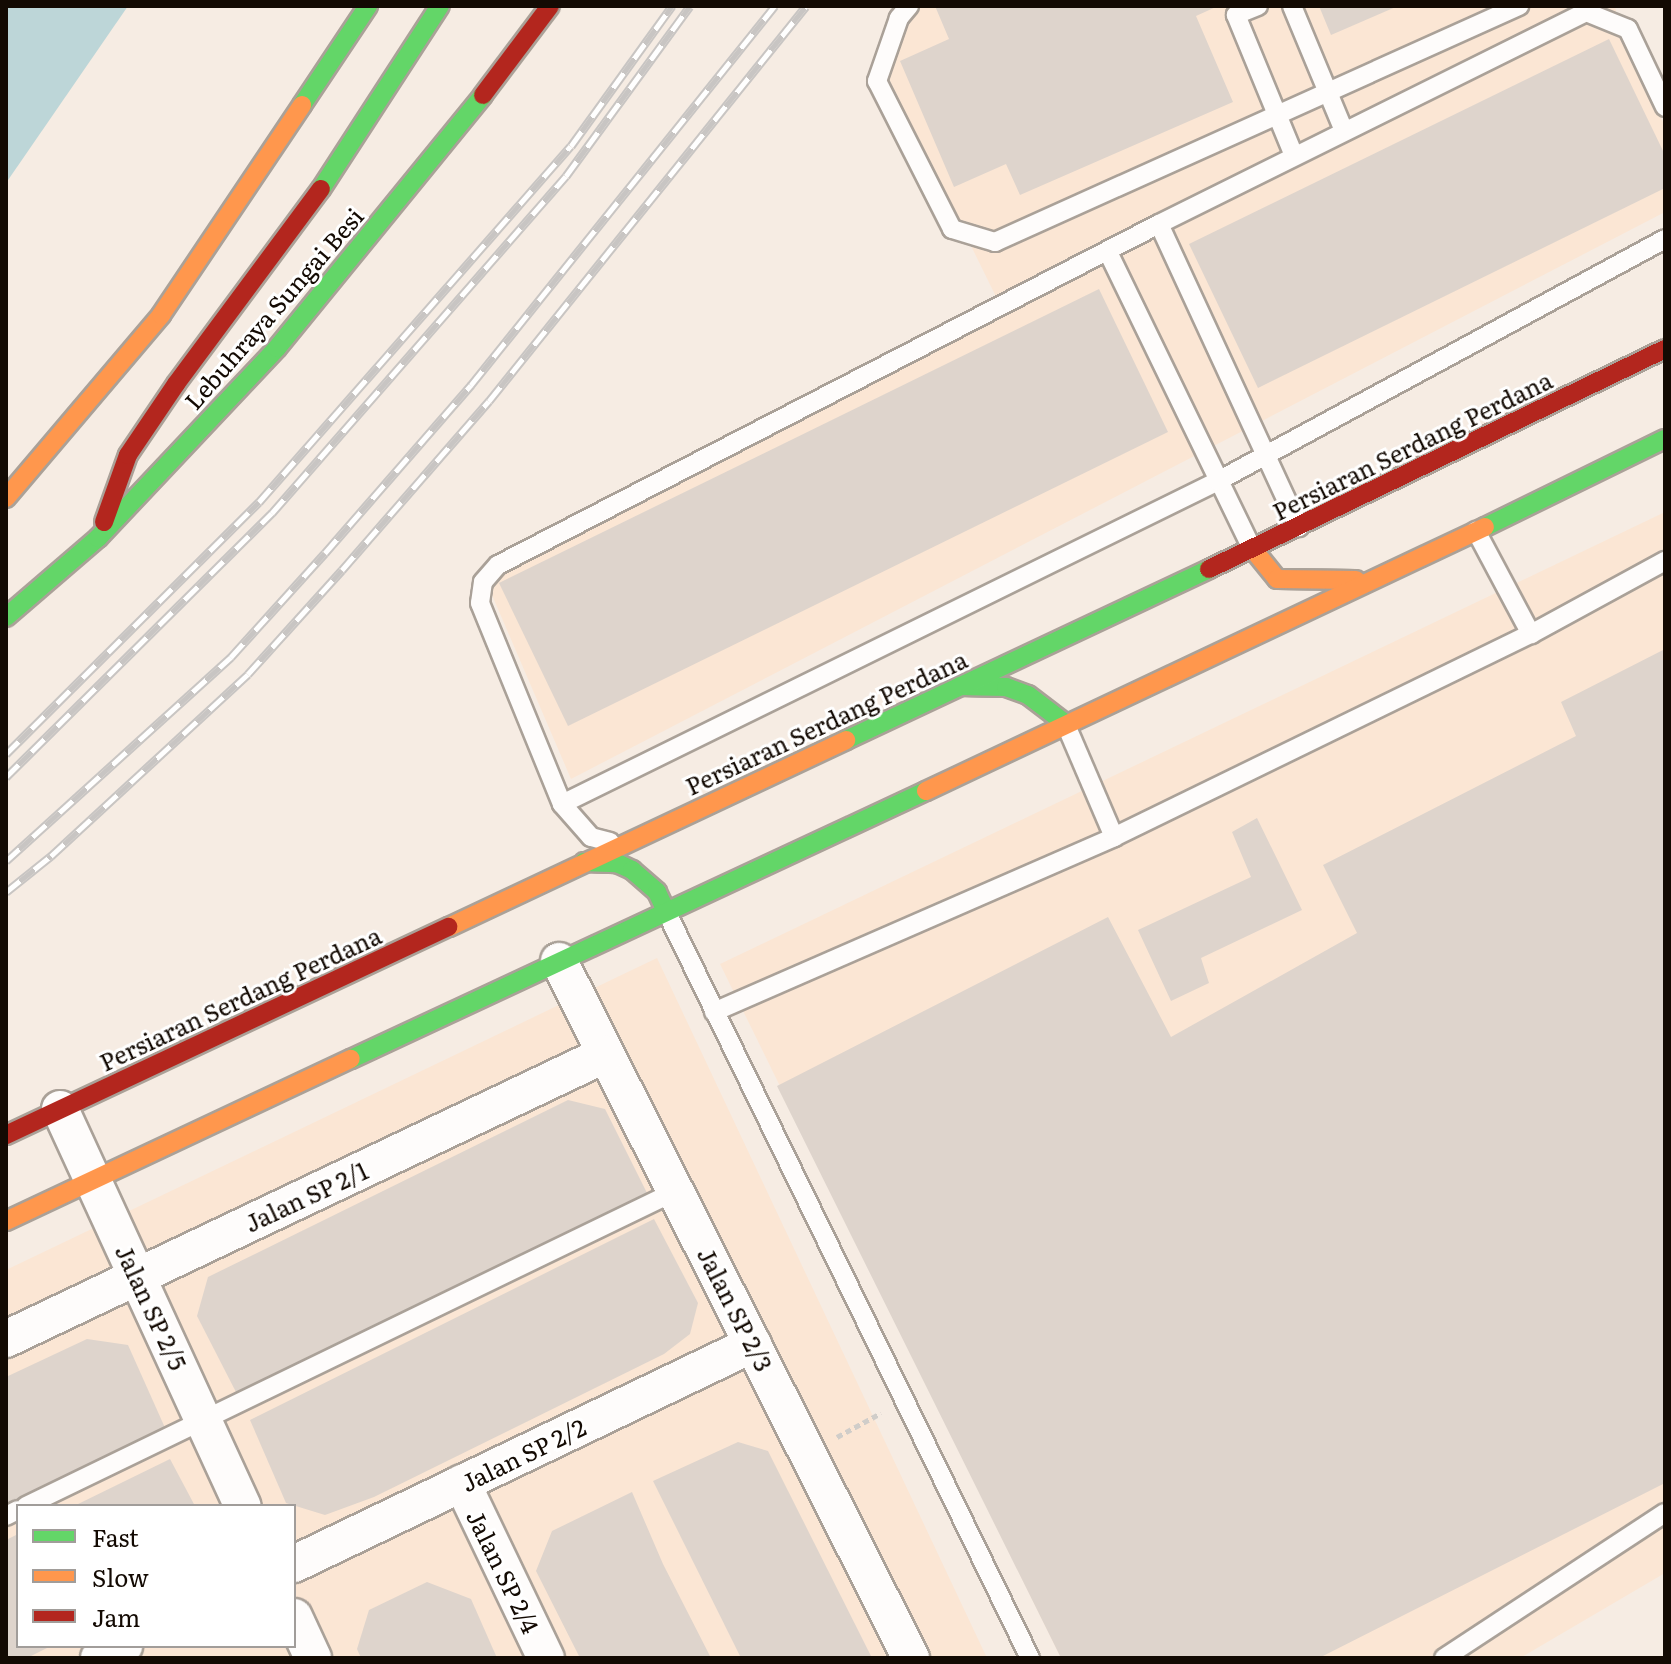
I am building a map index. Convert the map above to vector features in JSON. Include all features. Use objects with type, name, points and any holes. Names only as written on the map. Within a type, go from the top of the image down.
[{"type":"main road","points":[[6,498],[161,315],[368,6]]},
{"type":"main road","points":[[98,538],[128,455],[176,384],[324,185],[440,6]]},
{"type":"main road","name":"Lebuhraya Sungai Besi","points":[[6,617],[98,538],[277,348],[449,140],[550,6]]},
{"type":"main road","points":[[339,21],[339,49]]},
{"type":"main road","name":"Persiaran Serdang Perdana","points":[[6,1135],[1252,548],[1300,534],[1665,349]]},
{"type":"main road","points":[[6,1221],[1379,579],[1665,439]]},
{"type":"main road","points":[[1252,548],[1277,579],[1302,574],[1379,579]]},
{"type":"main road","points":[[1267,630],[1302,574]]},
{"type":"main road","points":[[958,686],[1006,687],[1028,695],[1066,724]]},
{"type":"main road","points":[[584,862],[617,863],[632,870],[657,892],[666,911]]},
{"type":"street","name":"Jalan SP 2/3","points":[[559,961],[911,1658]]},
{"type":"street","name":"Jalan SP 2/1","points":[[6,1339],[606,1054]]},
{"type":"street","name":"Jalan SP 2/5","points":[[60,1109],[242,1504]]},
{"type":"street","name":"Jalan SP 2/2","points":[[296,1563],[753,1344]]},
{"type":"street","name":"Jalan SP 2/4","points":[[462,1483],[546,1658]]},
{"type":"street","points":[[296,1621],[313,1658]]},
{"type":"street","points":[[99,1658],[120,1648]]},
{"type":"lane","points":[[909,6],[899,18],[877,81],[952,229],[995,242],[1275,113],[1519,6]]},
{"type":"lane","points":[[1258,6],[1236,15],[1294,156]]},
{"type":"lane","points":[[1292,6],[1344,131]]},
{"type":"lane","points":[[640,836],[608,842],[591,837],[562,804],[480,603],[483,582],[498,565],[1159,224],[1586,12],[1628,29],[1665,107]]},
{"type":"lane","points":[[1159,224],[1300,534]]},
{"type":"lane","points":[[562,804],[1218,481],[1665,239]]},
{"type":"lane","points":[[1108,252],[1252,548]]},
{"type":"lane","points":[[1476,531],[1531,634]]},
{"type":"lane","points":[[714,1012],[1114,837],[1531,634],[1665,561]]},
{"type":"lane","points":[[1066,724],[1114,837]]},
{"type":"lane","points":[[666,911],[1030,1658]]},
{"type":"lane","points":[[30,1504],[676,1191]]},
{"type":"lane","points":[[1444,1658],[1665,1513]]},
{"type":"path","points":[[857,1427],[882,1412]]},
{"type":"shaded area","points":[[921,6],[1615,6],[1620,34],[1665,126],[1665,212],[571,779],[489,588],[503,571],[1005,315],[888,77],[904,23]]},
{"type":"shaded area","points":[[1665,512],[1665,1573],[1520,1658],[1061,1658],[720,964]]},
{"type":"shaded area","points":[[657,958],[987,1658],[6,1658],[6,1270]]},
{"type":"water","points":[[6,6],[128,6],[6,183]]},
{"type":"building","points":[[935,6],[1218,6],[1196,16],[1233,102],[1020,195],[1006,164],[954,187],[900,61],[949,39]]},
{"type":"building","points":[[1319,6],[1398,6],[1331,35]]},
{"type":"building","points":[[1609,39],[1665,155],[1665,188],[1258,388],[1189,244]]},
{"type":"building","points":[[1099,289],[1168,432],[568,726],[499,583]]},
{"type":"building","points":[[1665,649],[1665,1483],[1319,1658],[1061,1658],[777,1086],[1108,917],[1171,1037],[1357,933],[1323,865],[1576,736],[1561,702]]},
{"type":"building","points":[[1257,818],[1302,910],[1201,958],[1209,983],[1171,1001],[1138,930],[1251,877],[1232,832]]},
{"type":"building","points":[[568,1100],[605,1109],[648,1195],[238,1396],[197,1316],[208,1277]]},
{"type":"building","points":[[654,1219],[698,1303],[690,1334],[664,1354],[374,1497],[325,1515],[286,1503],[250,1420]]},
{"type":"building","points":[[87,1339],[128,1345],[166,1430],[6,1505],[6,1377]]},
{"type":"building","points":[[738,1442],[768,1451],[872,1658],[741,1658],[653,1481]]},
{"type":"building","points":[[170,1459],[194,1504],[78,1504]]},
{"type":"building","points":[[632,1492],[663,1564],[711,1658],[580,1658],[536,1571],[552,1531]]},
{"type":"building","points":[[16,1535],[16,1648],[47,1648],[27,1658],[6,1658],[6,1540]]},
{"type":"building","points":[[427,1582],[471,1599],[497,1658],[361,1658],[357,1649],[369,1610]]},
{"type":"railway","points":[[6,754],[259,502],[571,146],[672,6]]},
{"type":"railway","points":[[6,777],[272,513],[566,176],[690,6]]},
{"type":"railway","points":[[6,861],[231,657],[325,553],[471,385],[775,6]]},
{"type":"railway","points":[[6,892],[51,856],[248,674],[342,570],[489,401],[806,6]]},
{"type":"traffic: fast","points":[[302,105],[368,6]]},
{"type":"traffic: fast","points":[[321,189],[440,6]]},
{"type":"traffic: fast","points":[[6,617],[98,538],[277,348],[483,95]]},
{"type":"traffic: fast","points":[[1485,527],[1665,439]]},
{"type":"traffic: fast","points":[[846,740],[1209,569]]},
{"type":"traffic: fast","points":[[960,686],[1006,687],[1028,695],[1066,724]]},
{"type":"traffic: fast","points":[[351,1059],[926,791]]},
{"type":"traffic: fast","points":[[584,862],[617,863],[632,870],[657,892],[666,911]]},
{"type":"traffic: slow","points":[[6,498],[161,315],[302,105]]},
{"type":"traffic: slow","points":[[926,791],[1485,527]]},
{"type":"traffic: slow","points":[[1252,548],[1277,579],[1356,580]]},
{"type":"traffic: slow","points":[[449,927],[846,740]]},
{"type":"traffic: slow","points":[[6,1221],[351,1059]]},
{"type":"traffic: jam","points":[[483,95],[550,6]]},
{"type":"traffic: jam","points":[[104,522],[128,455],[176,384],[321,189]]},
{"type":"traffic: jam","points":[[1209,569],[1665,349]]},
{"type":"traffic: jam","points":[[6,1135],[449,927]]}]
